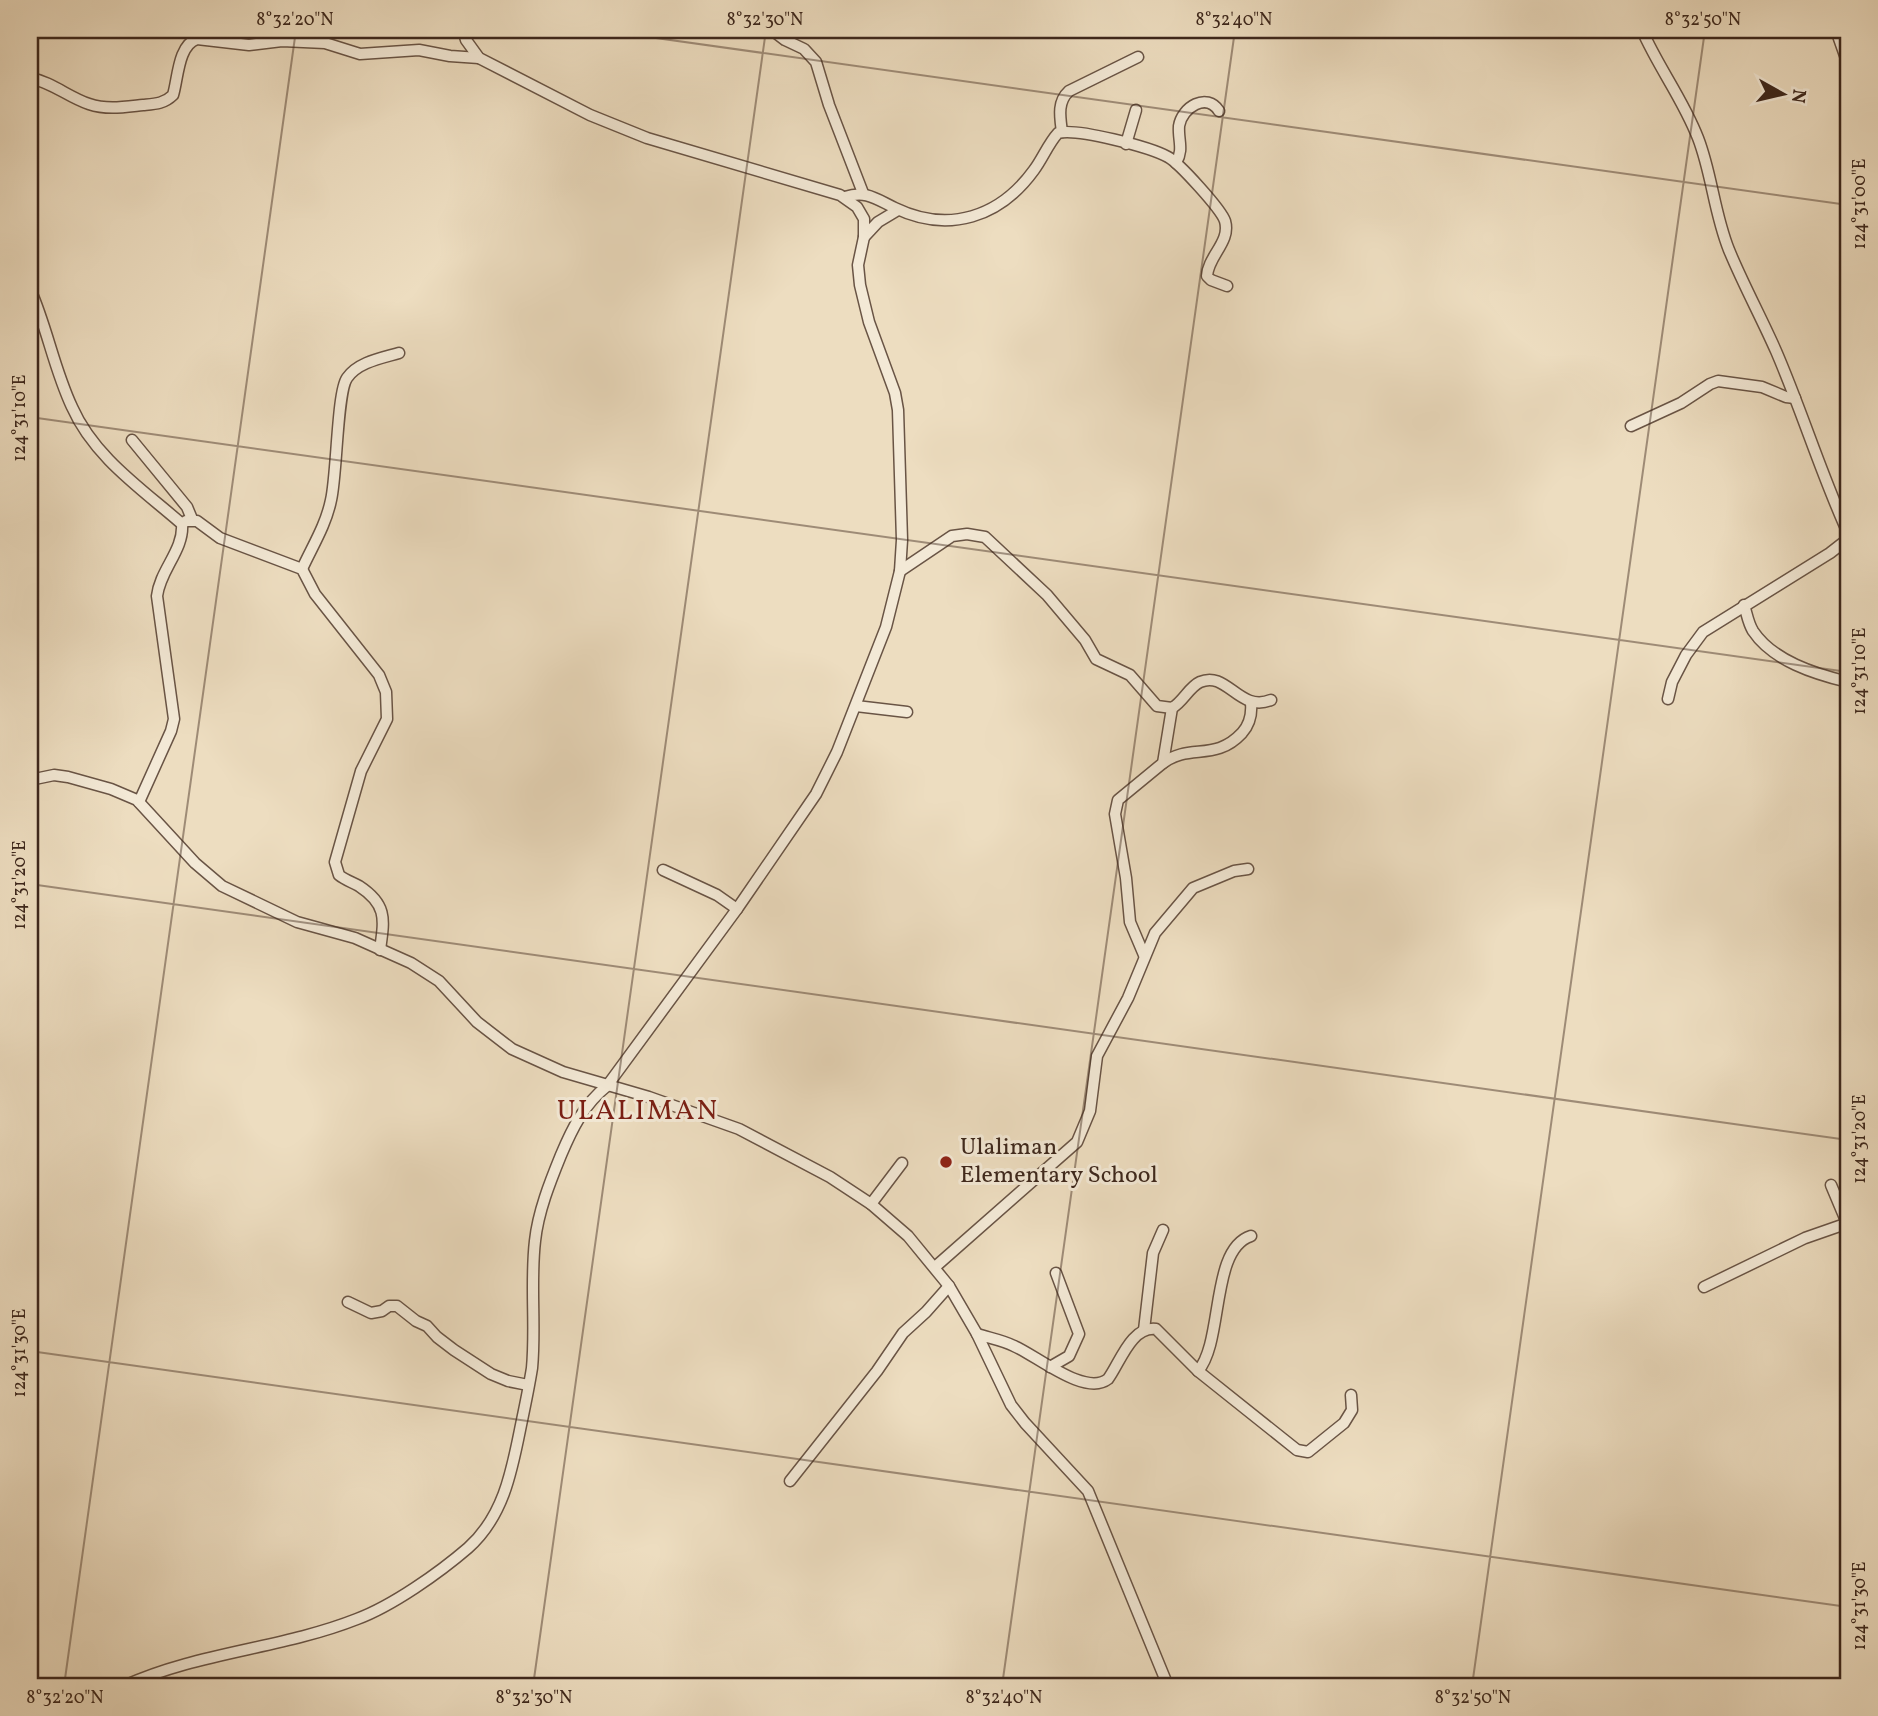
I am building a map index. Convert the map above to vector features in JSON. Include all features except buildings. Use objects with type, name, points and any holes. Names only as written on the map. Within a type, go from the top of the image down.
[{"type":"street","points":[[463,30],[466,40],[479,58]]},
{"type":"street","points":[[772,30],[804,49],[816,62],[829,105],[863,193]]},
{"type":"street","points":[[1642,30],[1686,110],[1708,166],[1716,211],[1729,250],[1796,398],[1848,533]]},
{"type":"street","points":[[1836,30],[1848,64]]},
{"type":"street","points":[[30,78],[52,84],[91,105],[118,108],[159,103],[169,99],[173,95],[185,52],[192,40],[197,39],[249,46],[271,41],[310,42],[332,45],[350,53],[360,54],[419,50],[479,58],[590,116],[647,138],[845,197],[861,212],[864,219],[864,237],[858,265],[860,285],[898,410],[902,510],[900,571],[886,627],[856,706],[816,794],[737,909],[607,1086],[590,1100],[567,1140],[537,1225],[532,1368],[515,1455],[499,1508],[484,1531],[457,1556],[397,1598],[358,1619],[299,1637],[152,1673],[124,1686]]},
{"type":"street","points":[[1062,132],[1062,97],[1069,90],[1138,57]]},
{"type":"street","points":[[1176,163],[1182,151],[1180,125],[1183,114],[1194,105],[1206,101],[1213,103],[1219,111]]},
{"type":"street","points":[[1126,144],[1136,110]]},
{"type":"street","points":[[845,197],[863,193],[898,209],[940,221],[962,219],[1006,201],[1034,171],[1054,138],[1062,132],[1078,132],[1163,155],[1176,163],[1224,218],[1225,237],[1212,258],[1207,276],[1227,286]]},
{"type":"street","points":[[864,237],[878,222],[898,209]]},
{"type":"street","points":[[30,289],[52,356],[78,419],[95,445],[111,462],[187,522],[204,526],[220,538],[302,569],[315,594],[379,675],[386,692],[387,719],[361,771],[335,862],[339,875],[363,889],[379,903],[384,921],[380,950]]},
{"type":"street","points":[[302,569],[329,509],[336,467],[341,400],[347,378],[366,363],[399,353]]},
{"type":"street","points":[[1631,426],[1681,403],[1718,381],[1762,387],[1786,397],[1796,398]]},
{"type":"street","points":[[132,440],[190,511],[161,579],[157,596],[174,719],[168,739],[139,802]]},
{"type":"street","points":[[900,571],[953,536],[967,534],[985,537],[1046,595],[1085,640],[1096,659],[1130,676],[1157,706],[1172,708]]},
{"type":"street","points":[[1668,699],[1672,682],[1686,655],[1703,632],[1805,570],[1848,539]]},
{"type":"street","points":[[1744,605],[1752,630],[1777,653],[1817,674],[1848,682]]},
{"type":"street","points":[[1163,763],[1172,708],[1195,685],[1210,680],[1219,681],[1251,702],[1263,703],[1270,700]]},
{"type":"street","points":[[1144,955],[1129,922],[1126,878],[1115,814],[1118,800],[1163,763],[1179,754],[1207,752],[1229,746],[1250,721],[1251,702]]},
{"type":"street","points":[[856,706],[907,712]]},
{"type":"street","points":[[30,780],[54,775],[68,777],[111,789],[139,802],[195,863],[222,886],[297,922],[335,931],[411,963],[439,981],[477,1022],[513,1049],[563,1072],[649,1097],[739,1129],[830,1177],[871,1204],[908,1236],[949,1286],[977,1334],[1011,1405],[1088,1491],[1168,1686]]},
{"type":"street","points":[[934,1267],[1071,1150],[1090,1111],[1097,1056],[1128,998],[1155,933],[1193,888],[1234,871],[1248,869]]},
{"type":"street","points":[[663,870],[717,895],[737,909]]},
{"type":"street","points":[[871,1204],[902,1163]]},
{"type":"street","points":[[1704,1287],[1805,1238],[1848,1223],[1832,1185]]},
{"type":"street","points":[[977,1334],[1012,1345],[1050,1367],[1088,1383],[1104,1382],[1112,1374],[1128,1346],[1144,1330],[1153,1253],[1163,1230]]},
{"type":"street","points":[[1198,1371],[1207,1358],[1231,1257],[1236,1246],[1251,1236]]},
{"type":"street","points":[[1050,1367],[1069,1356],[1079,1334],[1056,1273]]},
{"type":"street","points":[[790,1481],[877,1371],[903,1333],[949,1286]]},
{"type":"street","points":[[348,1303],[371,1313],[397,1306],[427,1326],[454,1350],[491,1374],[528,1385]]},
{"type":"street","points":[[1144,1330],[1156,1329],[1198,1371],[1252,1416],[1303,1452],[1316,1448],[1344,1423],[1352,1410],[1351,1395]]},
{"type":"place","name":"Ulaliman Elementary School","points":[[946,1162]]},
{"type":"district","name":"ULALIMAN","points":[[638,1111]]}]
